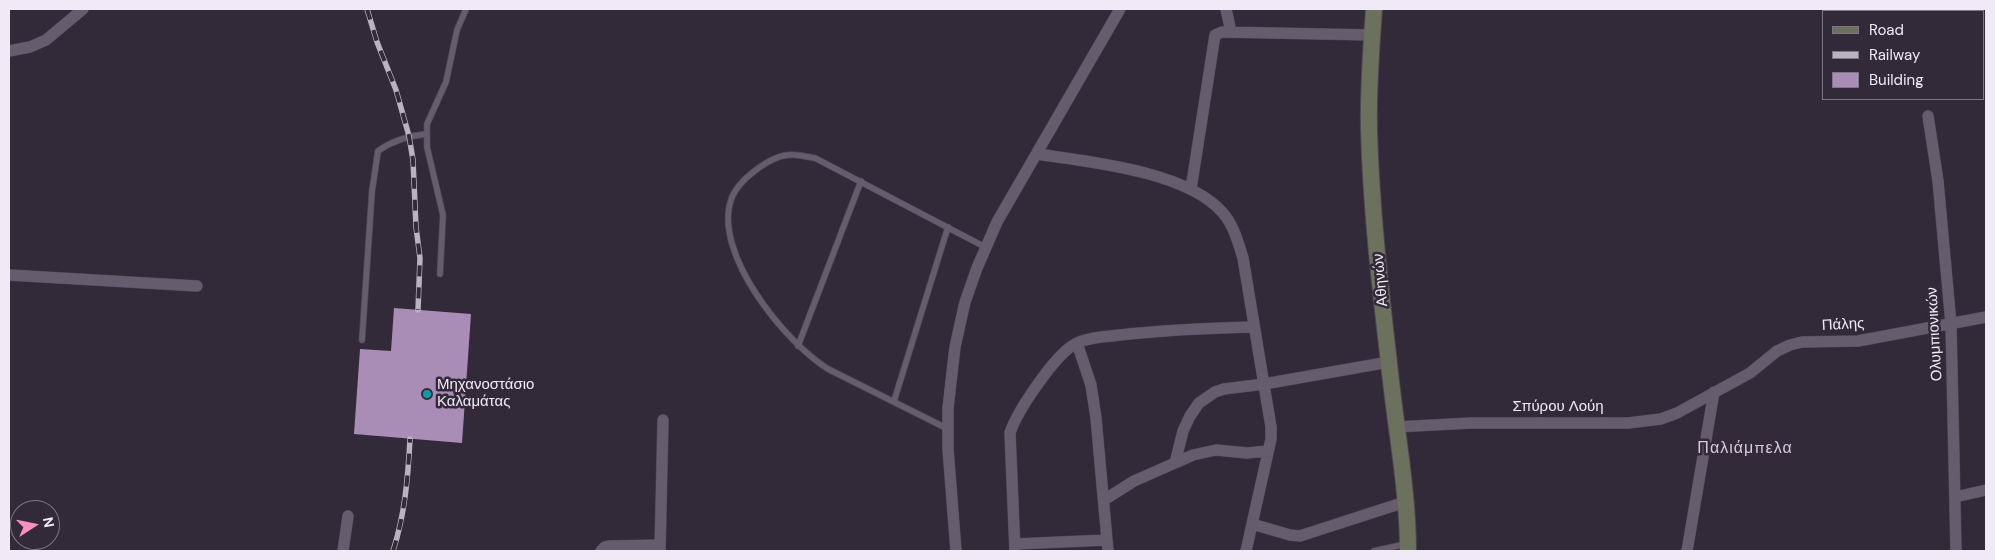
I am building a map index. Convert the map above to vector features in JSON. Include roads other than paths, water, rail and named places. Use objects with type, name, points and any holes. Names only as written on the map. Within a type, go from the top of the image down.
[{"type":"main road","name":"Αθηνών","points":[[1374,9],[1369,130],[1389,362],[1405,502],[1408,547]]},
{"type":"street","points":[[9,51],[30,47],[46,40],[83,9]]},
{"type":"street","points":[[956,551],[948,429],[950,381],[959,324],[971,283],[985,247],[1021,178],[1037,154],[1120,9]]},
{"type":"street","points":[[1226,9],[1231,32]]},
{"type":"street","points":[[1191,189],[1213,40],[1217,33],[1372,35]]},
{"type":"street","name":"Ολυμπιονικών","points":[[1928,116],[1938,181],[1951,324],[1956,551]]},
{"type":"street","points":[[1037,154],[1113,166],[1168,180],[1206,197],[1230,223],[1236,237],[1245,272],[1271,427],[1268,451],[1246,551]]},
{"type":"street","points":[[9,275],[198,286]]},
{"type":"street","name":"Πάλης","points":[[1714,392],[1750,373],[1777,351],[1790,345],[1802,342],[1858,341],[1986,317]]},
{"type":"street","points":[[1077,343],[1087,371],[1094,402],[1108,546],[1015,548],[1010,433],[1016,418],[1033,392],[1063,355],[1077,343],[1091,339],[1166,330],[1254,327]]},
{"type":"street","points":[[1175,463],[1183,431],[1190,416],[1199,403],[1209,395],[1224,389],[1264,384],[1389,362]]},
{"type":"street","points":[[1688,551],[1714,392]]},
{"type":"street","name":"Σπύρου Λούη","points":[[1396,427],[1471,423],[1643,422],[1661,419],[1677,413],[1714,392]]},
{"type":"street","points":[[601,551],[610,546],[660,548],[663,420]]},
{"type":"street","points":[[1104,500],[1134,481],[1193,455],[1216,450],[1247,453],[1268,451]]},
{"type":"street","points":[[1955,497],[1986,490]]},
{"type":"street","points":[[1252,524],[1300,536],[1405,502]]},
{"type":"street","points":[[343,551],[348,516]]},
{"type":"lane","points":[[440,274],[443,215],[430,162],[426,134],[429,116],[441,96],[446,82],[457,30],[466,9]]},
{"type":"lane","points":[[362,340],[372,191],[378,151],[391,142],[409,136],[426,134]]},
{"type":"lane","points":[[948,429],[828,369],[798,346],[763,304],[745,276],[735,253],[728,225],[731,199],[745,179],[763,164],[789,155],[815,158],[985,247]]},
{"type":"lane","points":[[798,346],[860,181]]},
{"type":"lane","points":[[894,401],[948,227]]},
{"type":"lane","points":[[1374,551],[1408,547]]},
{"type":"railway","points":[[367,9],[377,42],[396,90],[409,136],[413,160],[416,227],[420,258],[418,310]]},
{"type":"railway","points":[[393,551],[405,495],[410,439]]},
{"type":"place","name":"Μηχανοστάσιο Καλαμάτας","points":[[427,394]]},
{"type":"district","name":"Παλιάμπελα","points":[[1745,449]]}]
